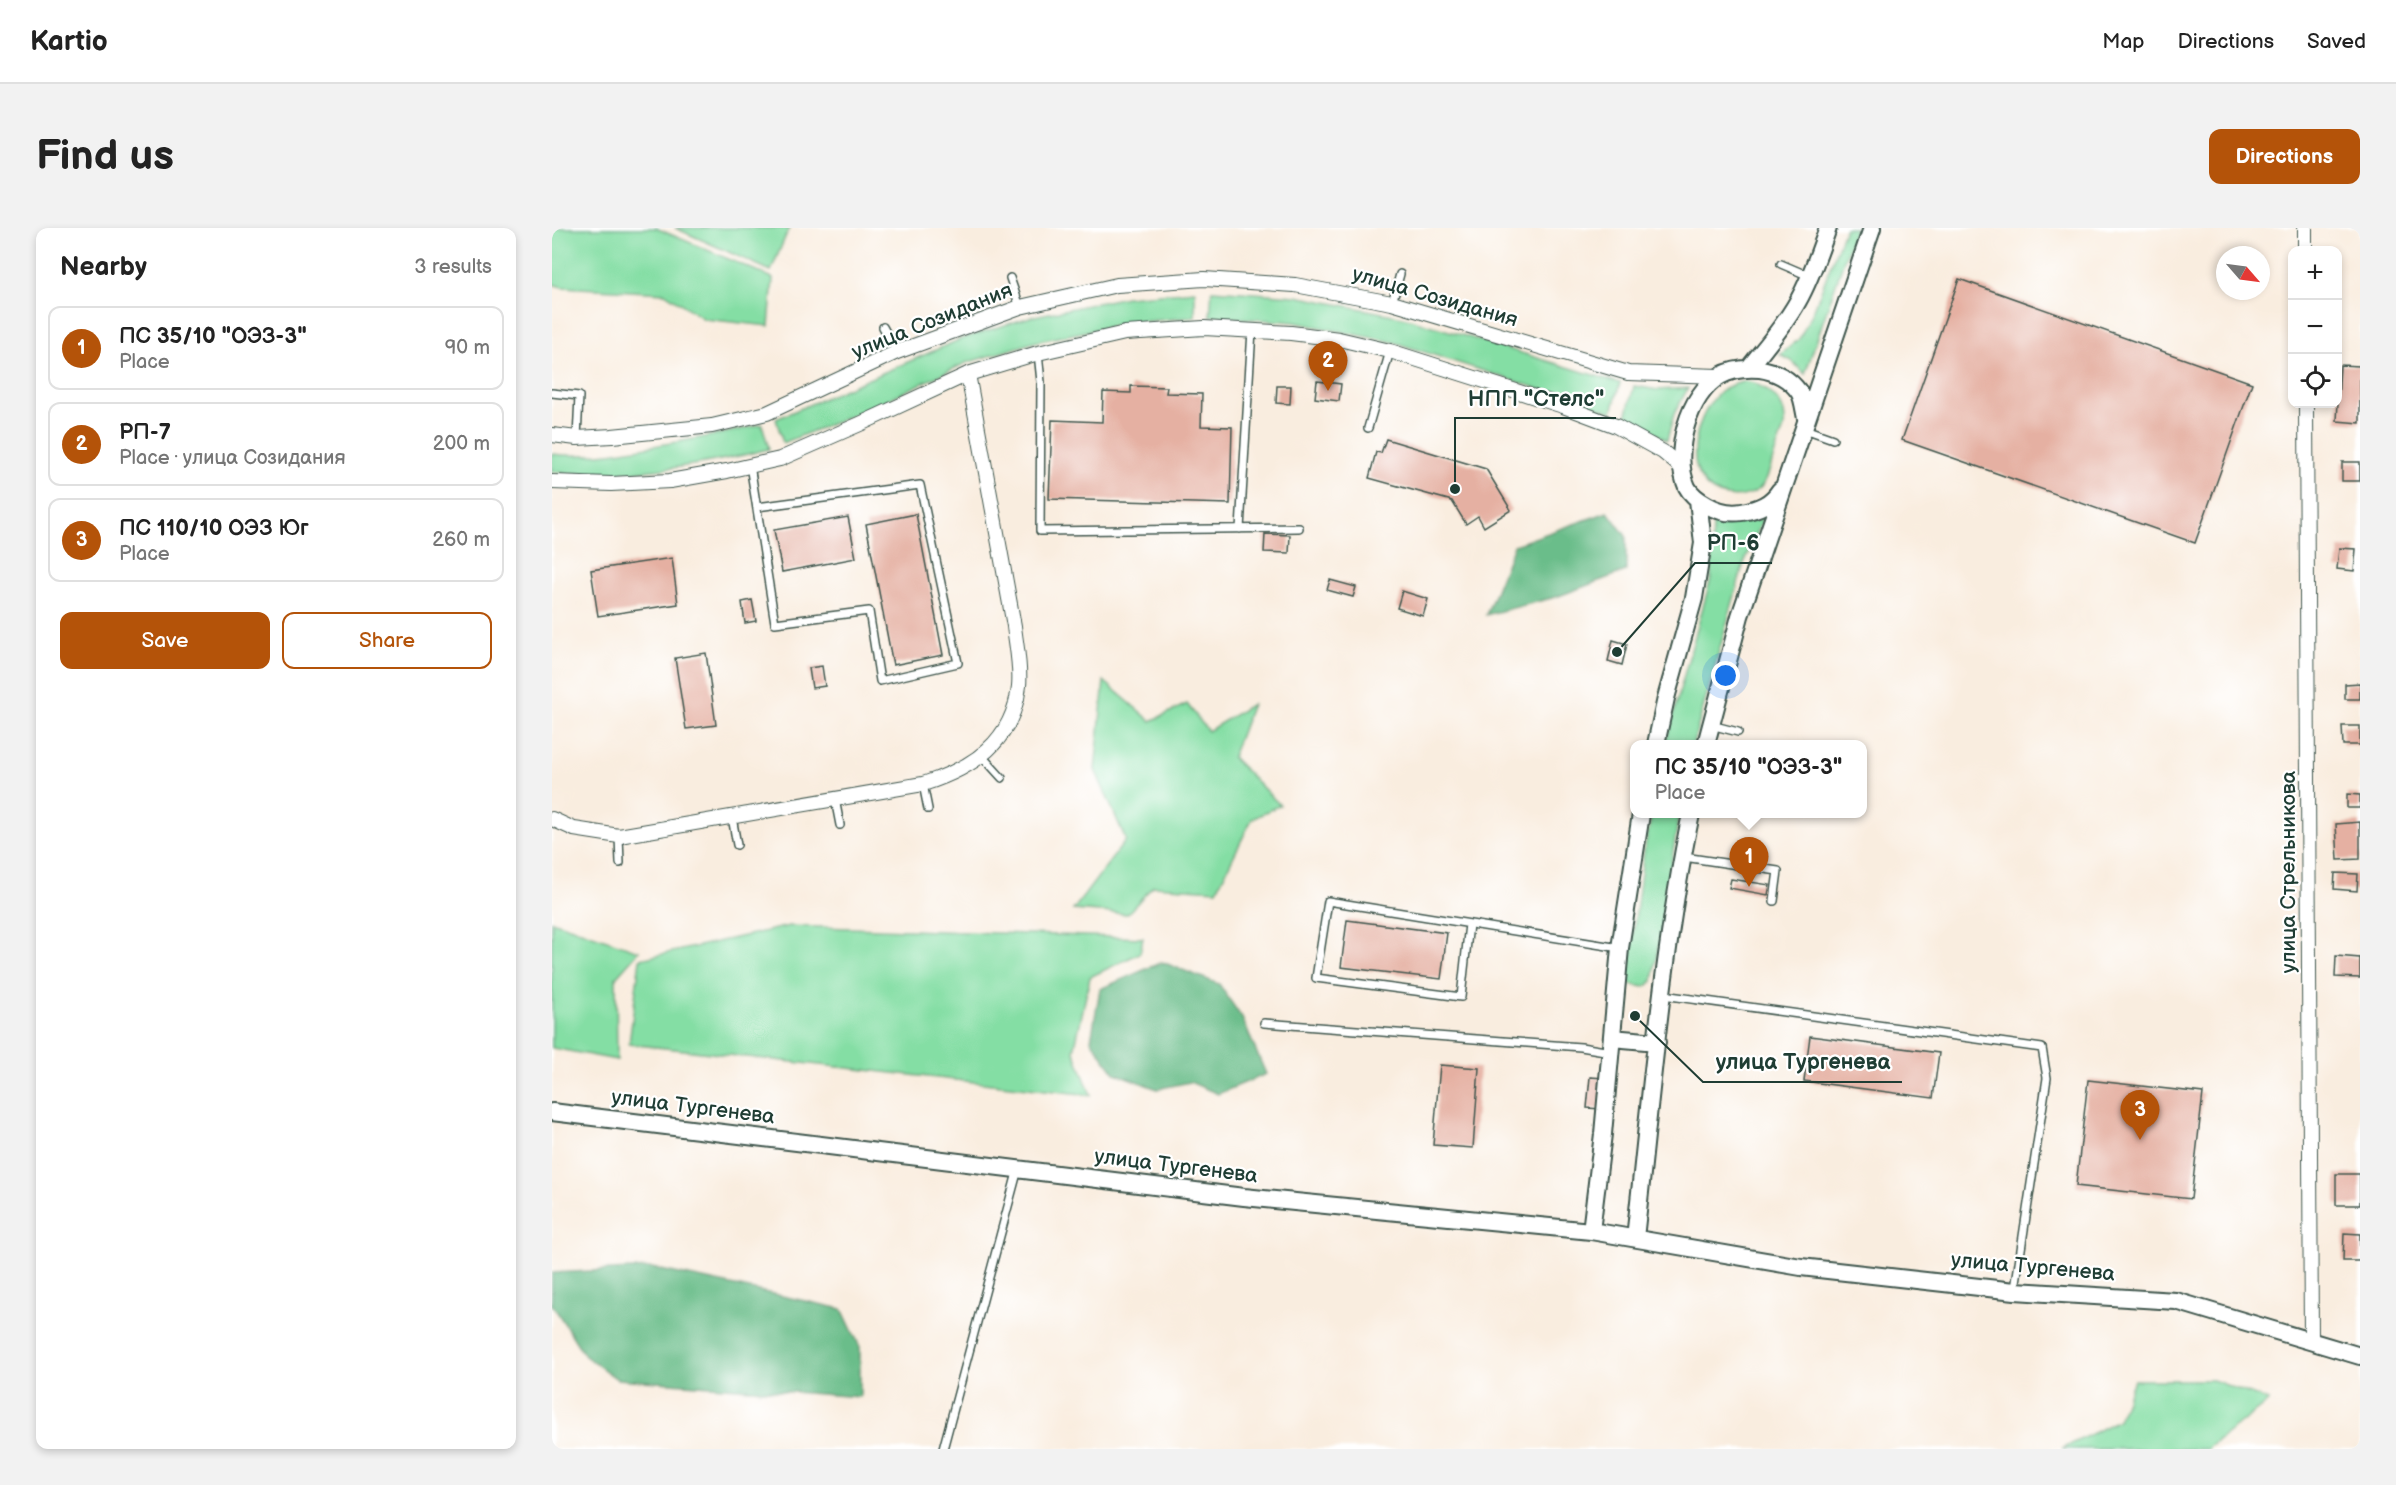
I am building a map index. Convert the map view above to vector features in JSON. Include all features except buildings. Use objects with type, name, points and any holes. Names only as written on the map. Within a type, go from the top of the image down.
[{"type":"street","points":[[1749,368],[1785,322],[1811,277],[1828,228]]},
{"type":"street","points":[[1707,740],[1740,616],[1872,228]]},
{"type":"street","points":[[2305,228],[2305,246]]},
{"type":"street","name":"улица Созидания","points":[[552,435],[577,438],[712,426],[767,413],[897,352],[1020,307],[1117,285],[1204,279],[1295,285],[1392,303],[1628,374],[1719,376]]},
{"type":"street","points":[[552,482],[611,484],[670,481],[780,459],[968,374],[1038,352],[1125,333],[1204,328],[1291,333],[1339,339],[1390,351],[1563,406],[1616,426],[1663,452],[1681,467]]},
{"type":"street","points":[[1786,482],[1773,500],[1749,511],[1732,513],[1718,511],[1698,500],[1688,488],[1681,467],[1682,441],[1688,420],[1700,395],[1719,376],[1749,368],[1765,370],[1782,376],[1799,393],[1804,424]]},
{"type":"street","points":[[553,823],[574,829],[619,836],[923,783],[960,770],[982,756],[1005,730],[1013,710],[1019,685],[1018,653],[968,374]]},
{"type":"street","name":"улица Стрельникова","points":[[2306,408],[2311,1341]]},
{"type":"street","points":[[1657,740],[1694,598],[1703,543],[1698,500]]},
{"type":"street","points":[[1591,1231],[1612,1045],[1620,948],[1640,818]]},
{"type":"street","points":[[1635,1238],[1663,994],[1682,857],[1690,818]]},
{"type":"street","points":[[1612,1045],[1657,1042]]},
{"type":"street","name":"улица Тургенева","points":[[552,1112],[1244,1197],[1591,1231],[1801,1266],[2015,1291],[2176,1301],[2360,1356]]},
{"type":"lane","points":[[1781,264],[1811,277]]},
{"type":"lane","points":[[1392,303],[1400,274]]},
{"type":"lane","points":[[1010,278],[1020,307]]},
{"type":"lane","points":[[883,327],[897,352]]},
{"type":"lane","points":[[1240,529],[1252,330]]},
{"type":"lane","points":[[1368,428],[1390,351]]},
{"type":"lane","points":[[1038,352],[1041,382],[1040,531],[1299,528]]},
{"type":"lane","points":[[552,393],[579,396],[577,438]]},
{"type":"lane","points":[[1804,424],[1833,439]]},
{"type":"lane","points":[[750,465],[775,623],[869,611],[880,681],[958,663],[920,485],[757,507]]},
{"type":"lane","points":[[1710,725],[1738,732]]},
{"type":"lane","points":[[982,756],[1002,778]]},
{"type":"lane","points":[[923,783],[928,809]]},
{"type":"lane","points":[[835,799],[840,825]]},
{"type":"lane","points":[[732,817],[737,845]]},
{"type":"lane","points":[[619,836],[620,863]]},
{"type":"lane","points":[[1682,857],[1778,871],[1774,901]]},
{"type":"lane","points":[[1469,924],[1461,997],[1316,978],[1328,901],[1620,948]]},
{"type":"lane","points":[[1663,994],[2042,1048],[2048,1078],[2015,1291]]},
{"type":"lane","points":[[1264,1023],[1581,1047],[1612,1045]]},
{"type":"lane","points":[[943,1449],[1018,1169]]},
{"type":"green space","points":[[552,228],[656,228],[773,278],[769,326],[704,319],[665,293],[562,287],[552,284]]},
{"type":"green space","points":[[675,228],[789,228],[771,271]]},
{"type":"green space","points":[[1845,228],[1855,228],[1805,374],[1792,361],[1780,355],[1799,339],[1813,312]]},
{"type":"green space","points":[[1212,290],[1296,296],[1403,317],[1620,383],[1612,412],[1393,342],[1293,322],[1210,316]]},
{"type":"green space","points":[[1195,291],[1195,317],[1126,323],[1035,342],[966,363],[856,414],[783,443],[776,419],[961,339],[1030,317],[1126,297]]},
{"type":"green space","points":[[1746,381],[1772,394],[1781,406],[1785,424],[1765,482],[1752,493],[1736,497],[1713,491],[1702,480],[1697,470],[1695,445],[1702,419],[1715,397],[1729,386]]},
{"type":"green space","points":[[1634,386],[1658,390],[1688,388],[1674,414],[1667,440],[1626,417]]},
{"type":"green space","points":[[762,424],[769,449],[661,470],[607,473],[552,472],[552,454],[590,455],[615,452],[735,431]]},
{"type":"green space","points":[[1608,512],[1626,536],[1626,571],[1556,597],[1486,615],[1514,545]]},
{"type":"green space","points":[[1763,519],[1743,566],[1694,740],[1666,740],[1711,578],[1713,521],[1732,523]]},
{"type":"green space","points":[[1104,681],[1151,721],[1187,704],[1208,731],[1252,704],[1232,757],[1280,805],[1252,819],[1217,890],[1153,886],[1127,914],[1073,910],[1126,840],[1095,770]]},
{"type":"green space","points":[[1651,818],[1678,818],[1653,981],[1645,987],[1632,985],[1627,980],[1644,851]]},
{"type":"green space","points":[[552,921],[639,951],[616,977],[617,1060],[552,1048]]},
{"type":"green space","points":[[789,926],[1143,938],[1140,953],[1090,977],[1074,1051],[1091,1095],[629,1044],[640,959]]},
{"type":"green space","points":[[1162,962],[1219,984],[1242,1018],[1266,1074],[1218,1094],[1190,1082],[1157,1089],[1115,1073],[1091,1040],[1100,989]]},
{"type":"green space","points":[[652,1268],[842,1309],[860,1347],[860,1397],[617,1379],[585,1356],[552,1304],[552,1273]]},
{"type":"green space","points":[[2134,1380],[2213,1380],[2269,1401],[2207,1449],[2062,1449],[2118,1420]]},
{"type":"place","name":"РП-7","points":[[1328,391]]},
{"type":"place","name":"НПП \"Стелс\"","points":[[1455,489]]},
{"type":"place","name":"РП-6","points":[[1617,652]]},
{"type":"place","name":"ПС 35/10 \"ОЭЗ-3\"","points":[[1749,887]]},
{"type":"place","name":"улица Тургенева","points":[[1635,1016]]},
{"type":"place","name":"ПС 110/10 ОЭЗ Юг","points":[[2140,1140]]}]
